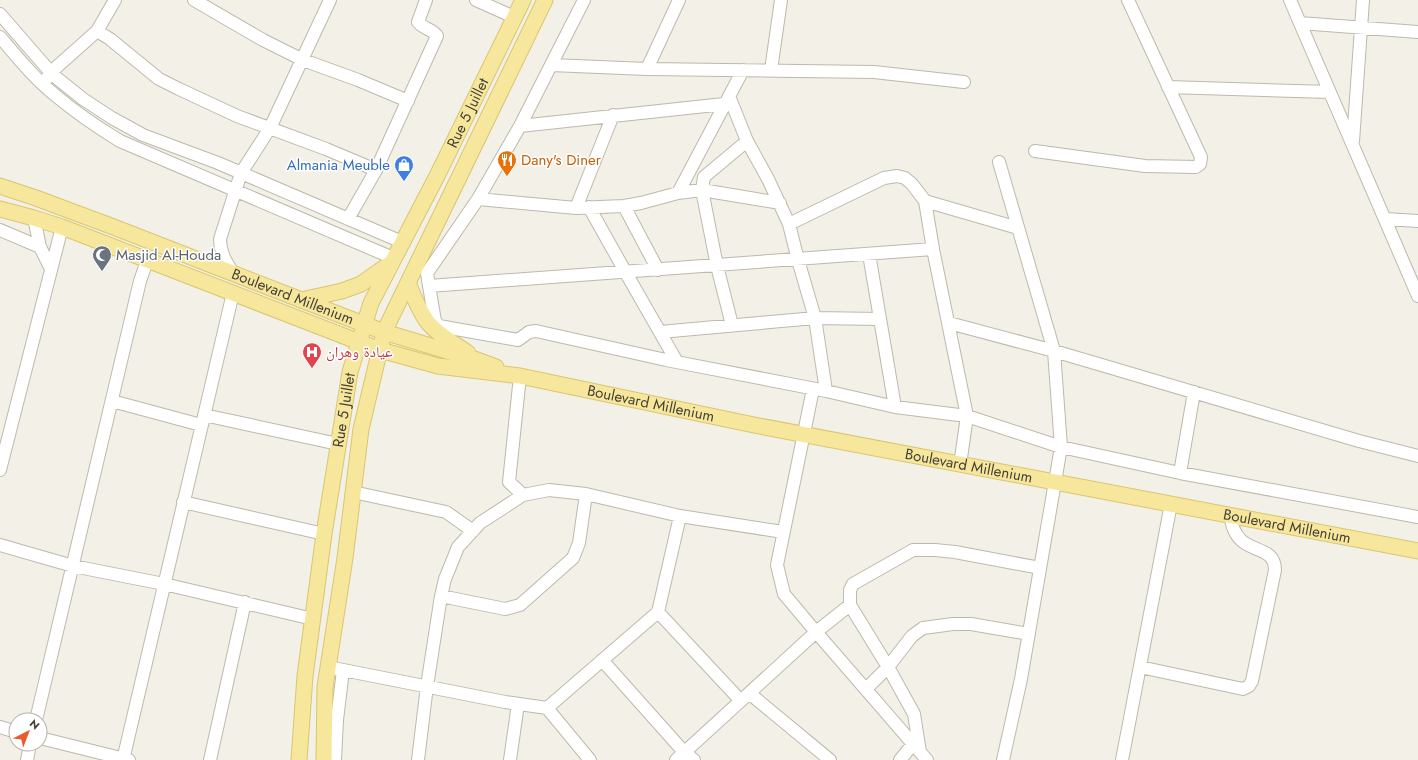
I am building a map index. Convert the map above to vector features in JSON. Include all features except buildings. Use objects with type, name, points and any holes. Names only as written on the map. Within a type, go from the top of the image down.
[{"type":"main road","name":"Rue 5 Juillet","points":[[299,760],[305,676],[324,534],[350,372],[370,303],[438,174],[523,0]]},
{"type":"main road","name":"Rue 5 Juillet","points":[[324,760],[325,688],[335,669],[345,558],[361,429],[384,332],[416,275],[545,0]]},
{"type":"main road","name":"Boulevard Millenium","points":[[0,186],[56,205],[364,325],[478,360],[520,376]]},
{"type":"main road","name":"Boulevard Millenium","points":[[0,209],[34,218],[62,228],[147,262],[233,293],[380,350],[438,366],[520,376],[805,435],[1418,551]]},
{"type":"main road","points":[[301,300],[342,291],[361,284],[392,260]]},
{"type":"main road","points":[[416,275],[419,308],[427,321],[444,336],[478,360]]},
{"type":"street","points":[[43,84],[51,72],[97,31],[115,0]]},
{"type":"street","points":[[194,0],[263,40],[303,60],[358,80],[408,101]]},
{"type":"street","points":[[348,219],[376,170],[437,36],[435,32],[421,26],[418,22],[426,0]]},
{"type":"street","points":[[476,0],[514,17]]},
{"type":"street","points":[[584,0],[520,126],[478,199],[416,275],[429,286],[435,321],[439,326],[518,340],[529,332],[536,332],[677,362],[826,391],[895,407],[967,416],[1061,447],[1180,473],[1418,517]]},
{"type":"street","points":[[647,69],[679,0]]},
{"type":"street","points":[[770,70],[781,0]]},
{"type":"street","points":[[1035,151],[1145,166],[1196,167],[1200,164],[1201,157],[1128,0]]},
{"type":"street","points":[[1290,0],[1418,296]]},
{"type":"street","points":[[1353,144],[1363,0]]},
{"type":"street","points":[[233,273],[222,255],[220,239],[241,173],[270,128],[303,60],[328,1]]},
{"type":"street","points":[[0,14],[51,72],[83,99],[112,118],[137,132],[241,173],[402,242]]},
{"type":"street","points":[[1300,23],[1418,32]]},
{"type":"street","points":[[97,31],[110,39],[159,78],[237,116],[326,149],[376,170]]},
{"type":"street","points":[[0,37],[53,94],[87,120],[120,141],[392,260]]},
{"type":"street","points":[[551,65],[647,69],[874,72],[964,82]]},
{"type":"street","points":[[678,193],[743,70]]},
{"type":"street","points":[[1168,87],[1330,92]]},
{"type":"street","points":[[520,126],[727,100]]},
{"type":"street","points":[[727,100],[780,203],[789,224],[815,318],[826,391]]},
{"type":"street","points":[[576,208],[612,115]]},
{"type":"street","points":[[732,326],[717,266],[702,190],[704,177],[747,141]]},
{"type":"street","points":[[999,162],[1054,351],[1061,447],[1021,679],[1003,760]]},
{"type":"street","points":[[789,224],[884,178],[897,176],[905,178],[912,184],[925,201],[933,249],[967,416],[960,465]]},
{"type":"street","points":[[478,199],[576,208],[589,206],[624,206],[678,193],[702,190],[780,203]]},
{"type":"street","points":[[925,201],[1018,228]]},
{"type":"street","points":[[589,206],[677,362]]},
{"type":"street","points":[[624,206],[658,270]]},
{"type":"street","points":[[34,218],[40,247],[51,269]]},
{"type":"street","points":[[1385,219],[1418,221]]},
{"type":"street","points":[[0,470],[62,228]]},
{"type":"street","points":[[0,230],[40,247]]},
{"type":"street","points":[[429,286],[626,273],[933,249]]},
{"type":"street","points":[[869,254],[895,407]]},
{"type":"street","points":[[38,712],[140,281],[147,262]]},
{"type":"street","points":[[48,740],[126,760],[164,584],[233,293]]},
{"type":"street","points":[[660,332],[815,318],[880,319]]},
{"type":"street","points":[[949,323],[1054,351],[1359,441],[1418,456]]},
{"type":"street","points":[[520,376],[509,482],[523,495]]},
{"type":"street","points":[[813,389],[805,435],[777,565],[784,594],[920,752]]},
{"type":"street","points":[[1180,473],[1194,392]]},
{"type":"street","points":[[112,401],[202,420],[338,444]]},
{"type":"street","points":[[418,760],[427,686],[445,579],[458,547],[480,523],[523,495],[549,490],[586,494],[680,516],[783,532]]},
{"type":"street","points":[[353,492],[446,512],[473,531]]},
{"type":"street","points":[[441,596],[505,609],[520,604],[573,558],[579,543],[586,494]]},
{"type":"street","points":[[183,502],[324,534]]},
{"type":"street","points":[[1122,760],[1171,504]]},
{"type":"street","points":[[547,708],[658,612],[680,516]]},
{"type":"street","points":[[1140,667],[1243,689],[1249,686],[1252,681],[1275,570],[1275,562],[1268,554],[1242,541],[1234,531],[1230,516]]},
{"type":"street","points":[[0,545],[73,566],[164,584],[313,619]]},
{"type":"street","points":[[920,752],[914,714],[850,604],[850,590],[853,584],[913,550],[935,550],[1040,568]]},
{"type":"street","points":[[210,760],[245,602]]},
{"type":"street","points":[[602,660],[685,758],[745,696],[816,632],[850,604]]},
{"type":"street","points":[[658,612],[745,696],[830,760]]},
{"type":"street","points":[[866,689],[888,667],[912,636],[923,628],[953,624],[970,624],[1029,634]]},
{"type":"street","points":[[335,760],[337,720],[335,669],[518,704],[547,708],[590,760]]},
{"type":"street","points":[[510,760],[518,704]]},
{"type":"street","points":[[900,760],[920,752]]},
{"type":"place","name":"Dany's Diner","points":[[507,177]]},
{"type":"place","name":"Almania Meuble","points":[[404,182]]},
{"type":"place","name":"Masjid Al-Houda","points":[[102,272]]},
{"type":"place","name":"عيادة وهران","points":[[312,369]]}]
